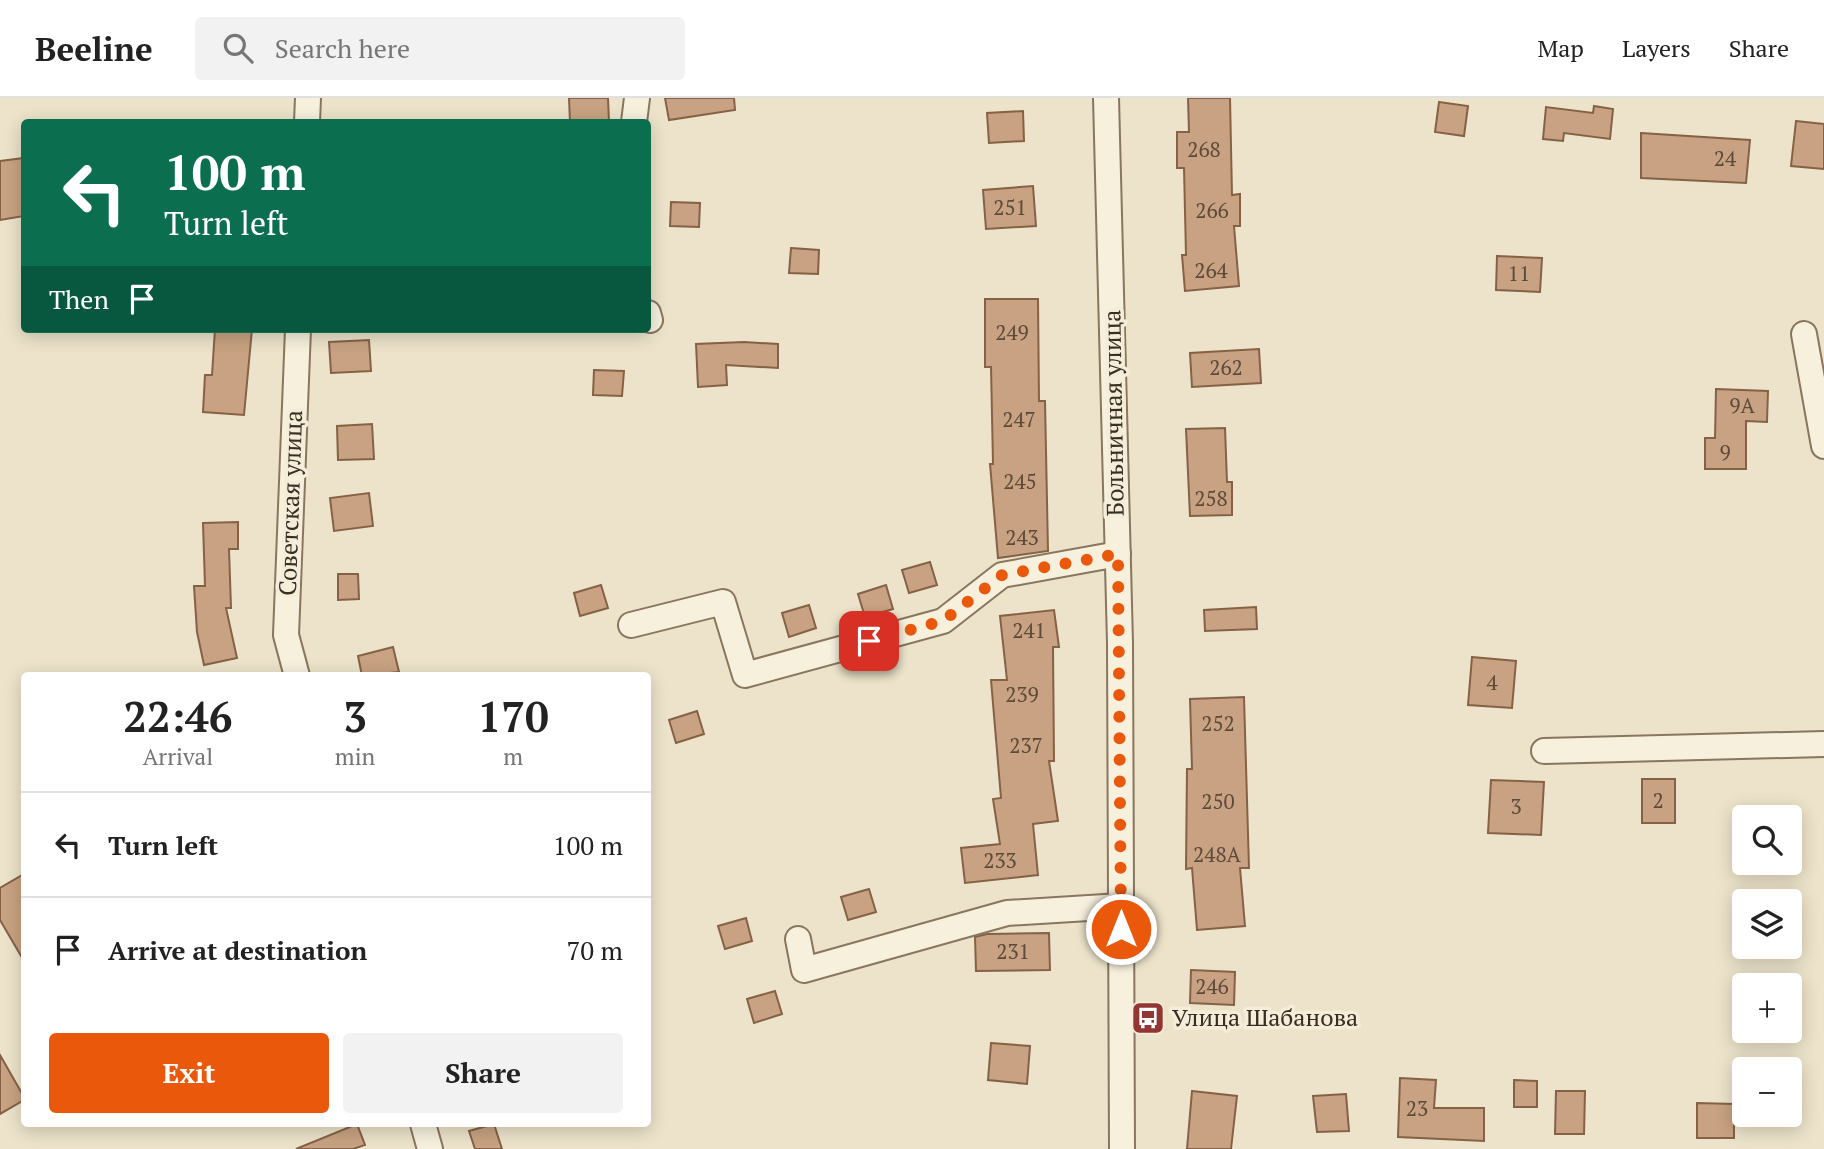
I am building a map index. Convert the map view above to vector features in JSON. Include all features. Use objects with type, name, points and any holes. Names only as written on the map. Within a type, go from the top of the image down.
[{"type":"street","points":[[307,119],[308,98]]},
{"type":"street","points":[[634,119],[637,98]]},
{"type":"street","name":"Больничная улица","points":[[1106,98],[1118,554],[1122,1149]]},
{"type":"street","name":"Советская улица","points":[[296,672],[286,635],[298,333]]},
{"type":"street","points":[[1804,334],[1824,446]]},
{"type":"street","points":[[631,625],[723,602],[745,676],[943,621],[1002,575],[1118,554]]},
{"type":"street","points":[[1544,751],[1824,744]]},
{"type":"street","points":[[798,939],[804,970],[1007,913],[1121,906]]},
{"type":"street","points":[[424,1127],[430,1149]]},
{"type":"building","points":[[569,98],[608,98],[609,119],[570,119]]},
{"type":"building","points":[[665,98],[734,98],[735,110],[669,120]]},
{"type":"building","points":[[1188,98],[1230,98],[1232,195],[1240,194],[1240,226],[1234,226],[1239,286],[1185,291],[1182,255],[1186,255],[1184,168],[1177,168],[1177,132],[1189,132]]},
{"type":"building","points":[[1439,102],[1468,106],[1464,136],[1435,132]]},
{"type":"building","points":[[1594,106],[1613,109],[1610,139],[1564,133],[1563,141],[1543,139],[1546,107],[1593,113]]},
{"type":"building","points":[[1023,111],[1024,141],[989,143],[987,113]]},
{"type":"building","points":[[1796,121],[1824,124],[1824,169],[1791,166]]},
{"type":"building","points":[[1641,133],[1750,140],[1746,183],[1641,178]]},
{"type":"building","points":[[21,158],[21,216],[0,220],[0,161]]},
{"type":"building","points":[[1033,186],[1036,226],[986,229],[983,190]]},
{"type":"building","points":[[671,202],[700,203],[699,227],[670,226]]},
{"type":"building","points":[[791,248],[819,250],[818,274],[789,273]]},
{"type":"building","points":[[1497,256],[1542,258],[1540,292],[1496,290]]},
{"type":"building","points":[[985,299],[1038,299],[1039,401],[1045,401],[1048,551],[998,558],[990,464],[993,464],[991,367],[985,367]]},
{"type":"building","points":[[215,333],[252,333],[244,415],[203,412],[205,375],[212,375]]},
{"type":"building","points":[[369,340],[371,371],[331,373],[329,342]]},
{"type":"building","points":[[696,344],[778,344],[778,368],[726,365],[727,385],[698,387]]},
{"type":"building","points":[[1259,349],[1261,383],[1192,387],[1190,353]]},
{"type":"building","points":[[594,370],[624,371],[622,396],[593,395]]},
{"type":"building","points":[[1716,389],[1768,391],[1767,422],[1746,421],[1746,469],[1705,469],[1705,438],[1715,438]]},
{"type":"building","points":[[372,424],[374,459],[338,460],[337,426]]},
{"type":"building","points":[[1225,428],[1227,482],[1232,482],[1232,515],[1190,516],[1186,429]]},
{"type":"building","points":[[369,493],[373,526],[334,531],[330,498]]},
{"type":"building","points":[[238,522],[238,549],[229,549],[231,608],[226,608],[237,658],[204,665],[197,632],[194,586],[205,586],[203,523]]},
{"type":"building","points":[[930,562],[937,585],[909,593],[902,570]]},
{"type":"building","points":[[338,574],[358,574],[359,599],[338,600]]},
{"type":"building","points":[[601,585],[608,608],[580,616],[574,593]]},
{"type":"building","points":[[886,585],[893,609],[865,617],[858,594]]},
{"type":"building","points":[[809,605],[816,628],[789,637],[782,613]]},
{"type":"building","points":[[1256,607],[1257,629],[1205,631],[1204,610]]},
{"type":"building","points":[[1054,610],[1059,647],[1053,647],[1054,761],[1049,761],[1058,821],[1033,824],[1038,875],[965,883],[961,848],[1000,844],[993,799],[1001,798],[991,680],[1007,680],[1000,616]]},
{"type":"building","points":[[393,647],[399,672],[361,672],[358,656]]},
{"type":"building","points":[[1472,657],[1516,661],[1512,708],[1468,705]]},
{"type":"building","points":[[1244,697],[1249,868],[1240,868],[1245,926],[1197,930],[1192,868],[1186,869],[1187,769],[1192,769],[1190,699]]},
{"type":"building","points":[[697,711],[704,734],[676,743],[669,720]]},
{"type":"building","points":[[1642,779],[1675,779],[1675,823],[1642,823]]},
{"type":"building","points":[[1491,780],[1544,782],[1541,835],[1488,833]]},
{"type":"building","points":[[21,876],[21,956],[0,920],[0,888]]},
{"type":"building","points":[[869,889],[876,912],[848,920],[841,897]]},
{"type":"building","points":[[746,918],[752,941],[725,949],[718,926]]},
{"type":"building","points":[[1049,933],[1050,970],[976,971],[975,937],[987,934]]},
{"type":"building","points":[[1191,970],[1235,972],[1234,1005],[1190,1003]]},
{"type":"building","points":[[775,991],[782,1014],[754,1023],[747,999]]},
{"type":"building","points":[[991,1043],[1030,1046],[1027,1084],[988,1080]]},
{"type":"building","points":[[0,1055],[21,1092],[21,1102],[0,1114]]},
{"type":"building","points":[[1400,1078],[1436,1080],[1434,1108],[1484,1108],[1484,1141],[1398,1137]]},
{"type":"building","points":[[1514,1080],[1537,1081],[1537,1107],[1514,1107]]},
{"type":"building","points":[[1192,1091],[1237,1096],[1231,1149],[1187,1149]]},
{"type":"building","points":[[1556,1091],[1585,1091],[1584,1134],[1555,1134]]},
{"type":"building","points":[[1346,1094],[1349,1131],[1317,1132],[1313,1096]]},
{"type":"building","points":[[1697,1103],[1732,1104],[1734,1138],[1697,1138]]},
{"type":"building","points":[[350,1127],[358,1127],[365,1145],[353,1149],[296,1149]]},
{"type":"building","points":[[495,1127],[502,1149],[475,1149],[469,1131]]},
{"type":"place","name":"Улица Шабанова","points":[[1148,1018]]},
{"type":"route","points":[[869,641],[943,621],[1002,575],[1118,554],[1121,929]]}]
